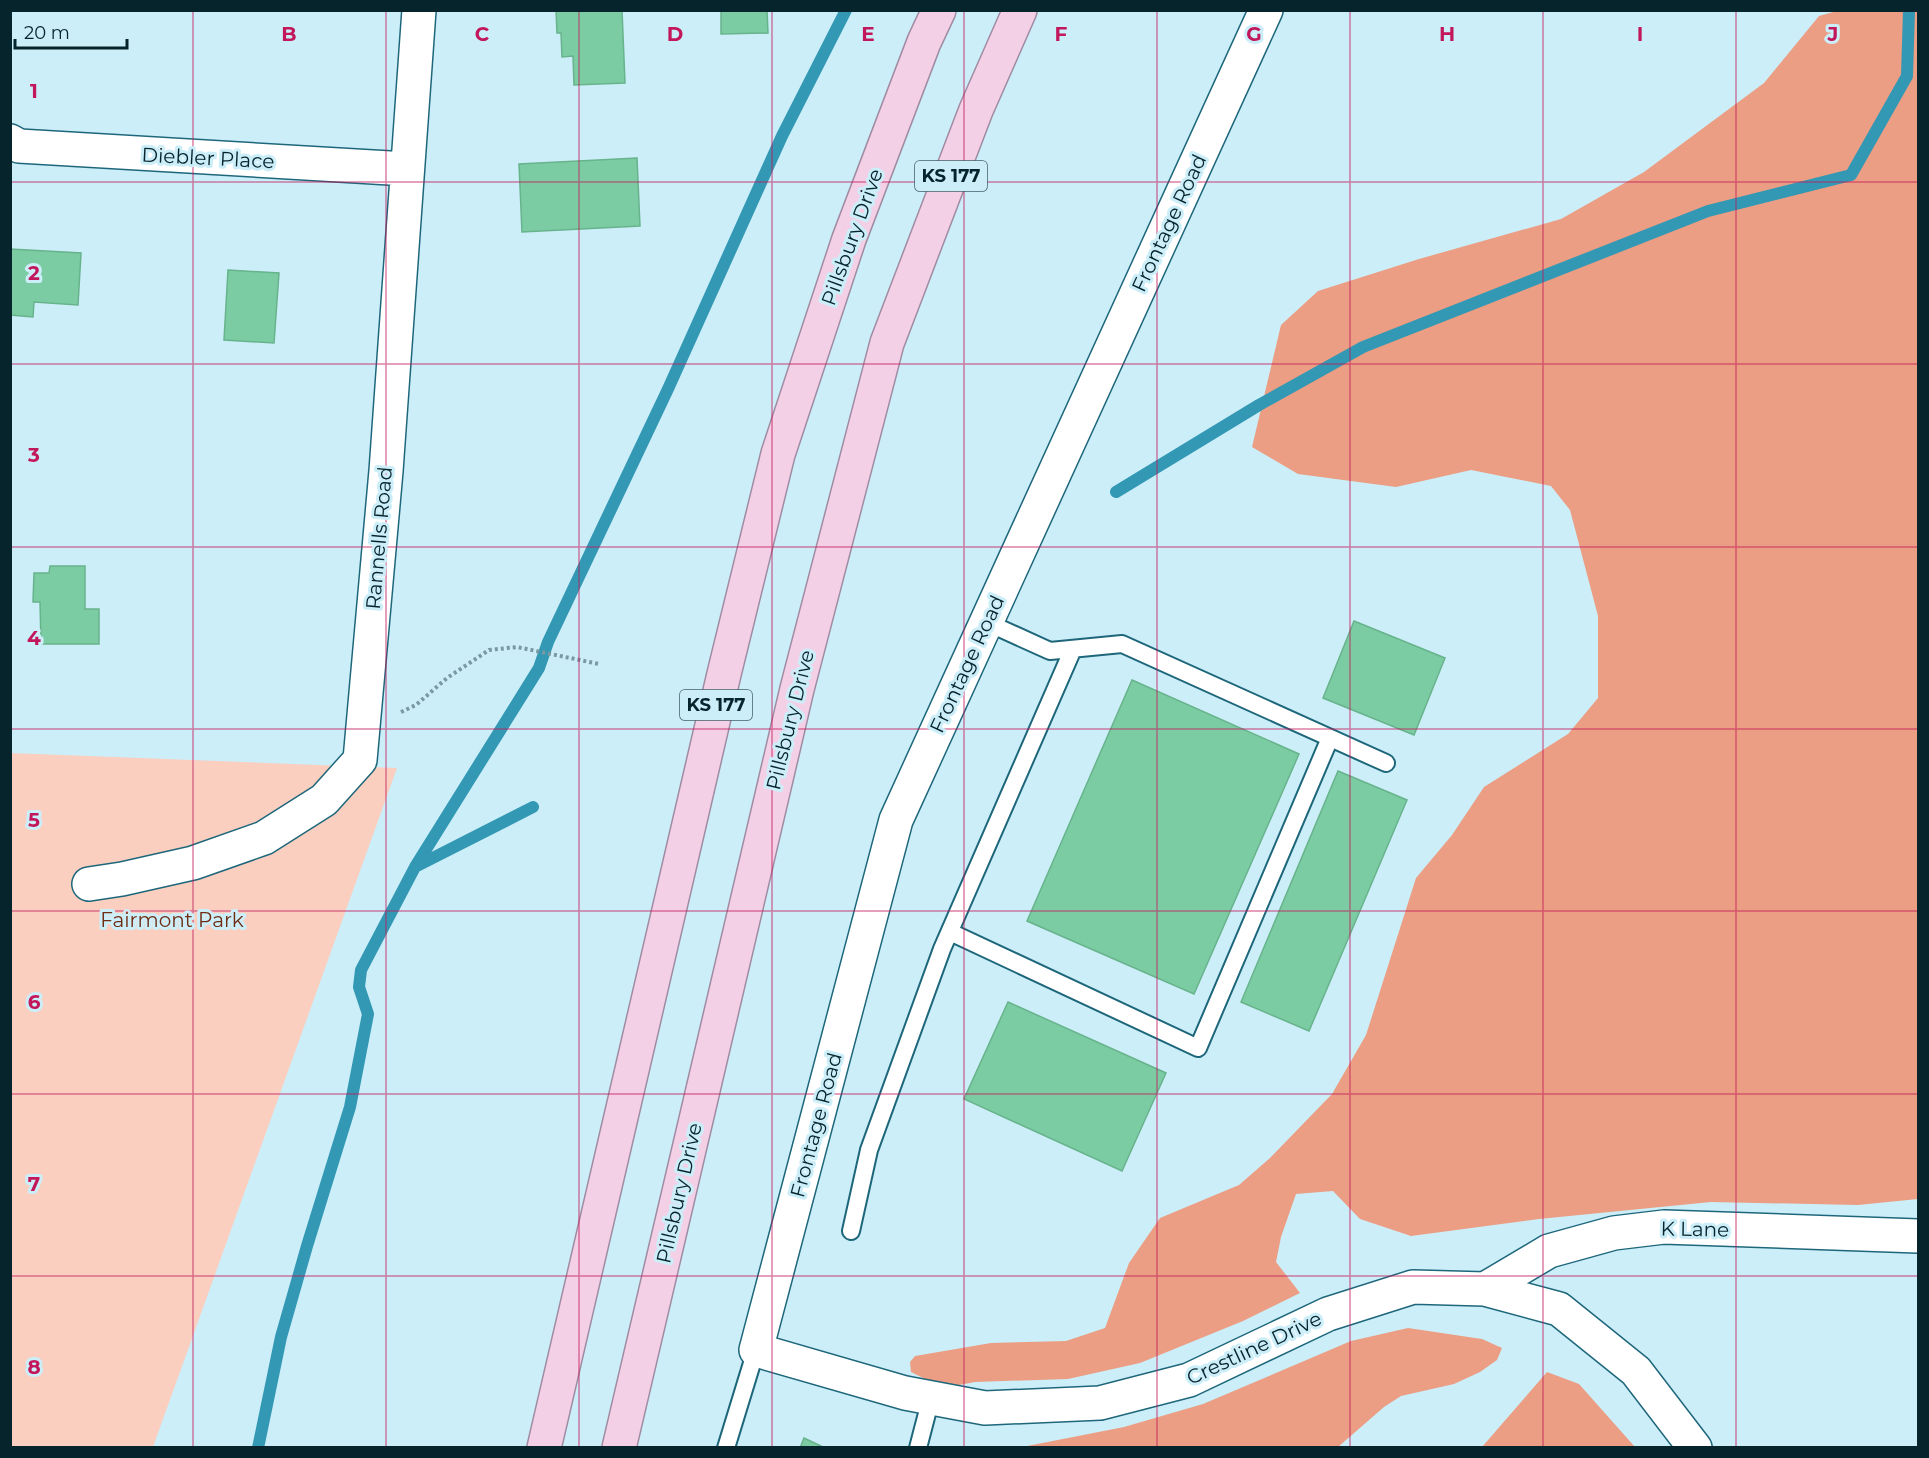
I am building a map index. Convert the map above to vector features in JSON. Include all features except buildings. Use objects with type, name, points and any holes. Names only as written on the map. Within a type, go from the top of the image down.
[{"type":"highway","name":"Pillsbury Drive","points":[[544,1448],[724,674],[778,454],[849,239],[924,42],[939,10]]},
{"type":"highway","name":"Pillsbury Drive","points":[[620,1448],[797,689],[887,343],[976,110],[1020,10]]},
{"type":"street","name":"Rannells Road","points":[[89,884],[194,863],[264,838],[324,800],[360,760],[386,471],[419,10]]},
{"type":"street","name":"Frontage Road","points":[[756,1350],[896,820],[1266,10]]},
{"type":"street","name":"Diebler Place","points":[[10,141],[19,146],[407,170]]},
{"type":"street","name":"K Lane","points":[[1485,1289],[1549,1251],[1614,1233],[1664,1227],[1918,1236]]},
{"type":"street","name":"Crestline Drive","points":[[756,1350],[905,1393],[985,1408],[1100,1402],[1189,1380],[1328,1314],[1413,1287],[1485,1289],[1559,1309],[1636,1371],[1695,1448]]},
{"type":"lane","points":[[986,622],[1050,651],[1122,644],[1386,763]]},
{"type":"lane","points":[[851,1231],[869,1150],[950,933],[1073,649]]},
{"type":"lane","points":[[950,933],[1198,1048],[1330,738]]},
{"type":"lane","points":[[726,1448],[756,1350]]},
{"type":"lane","points":[[918,1448],[931,1398]]},
{"type":"path","points":[[363,722],[391,716],[416,705],[447,678],[489,650],[527,648],[599,664]]},
{"type":"green space","name":"Fairmont Park","points":[[11,753],[397,768],[153,1447],[11,1448]]},
{"type":"shaded area","points":[[1837,11],[1918,11],[1918,1199],[1858,1205],[1711,1202],[1539,1219],[1411,1236],[1360,1219],[1333,1191],[1296,1194],[1281,1237],[1276,1262],[1300,1293],[1243,1321],[1140,1363],[1068,1379],[975,1382],[943,1388],[911,1372],[910,1362],[915,1356],[991,1343],[1066,1341],[1105,1328],[1129,1263],[1160,1218],[1239,1185],[1270,1158],[1332,1094],[1366,1035],[1416,878],[1452,835],[1484,787],[1568,734],[1598,698],[1598,616],[1570,510],[1551,486],[1471,470],[1396,487],[1298,474],[1252,447],[1281,325],[1318,291],[1419,259],[1561,219],[1644,172],[1764,83],[1819,16]]},
{"type":"shaded area","points":[[1408,1328],[1482,1339],[1502,1348],[1497,1360],[1480,1372],[1454,1384],[1401,1396],[1384,1407],[1338,1447],[1022,1447],[1124,1427],[1203,1404],[1351,1341]]},
{"type":"shaded area","points":[[1547,1372],[1579,1384],[1635,1447],[1482,1447]]},
{"type":"waterway","points":[[258,1448],[281,1337],[350,1107],[368,1014],[359,987],[361,970],[415,867],[539,668],[548,642],[668,389],[782,136],[846,10]]},
{"type":"waterway","points":[[1116,492],[1259,405],[1363,347],[1708,211],[1851,175],[1907,76],[1909,10]]},
{"type":"waterway","points":[[415,867],[533,807]]}]
